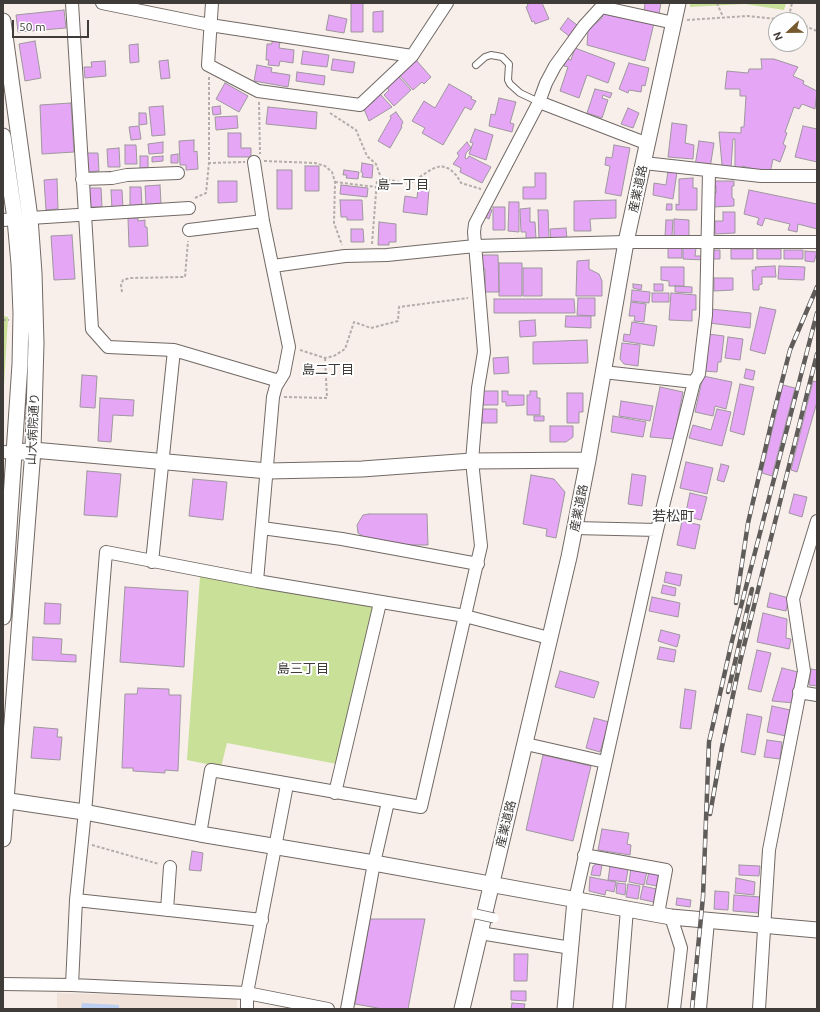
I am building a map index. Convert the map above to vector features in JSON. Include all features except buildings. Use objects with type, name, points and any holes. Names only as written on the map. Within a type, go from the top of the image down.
[{"type":"street","points":[[72,3],[92,328],[108,347],[174,350],[279,381]]},
{"type":"street","points":[[102,3],[210,25],[412,56]]},
{"type":"street","points":[[212,3],[208,65],[258,91],[360,105],[412,56],[447,3]]},
{"type":"street","name":"産業道路","points":[[462,1009],[490,886],[526,744],[575,528],[626,242],[648,144],[679,21],[678,3]]},
{"type":"street","points":[[200,834],[211,770],[287,785],[421,807],[481,546],[472,461],[478,388],[484,352],[475,246],[475,224],[539,102],[546,83],[555,66],[603,5],[679,21]]},
{"type":"street","name":"山大病院通り","points":[[3,21],[21,313],[20,364],[9,452],[3,617]]},
{"type":"street","points":[[539,102],[648,144]]},
{"type":"street","name":"山大病院通り","points":[[3,136],[16,219],[36,312],[35,410],[4,800],[3,838]]},
{"type":"street","points":[[254,162],[289,347],[288,357],[273,397],[268,471],[257,581]]},
{"type":"street","points":[[644,163],[709,172],[761,176],[817,176]]},
{"type":"street","points":[[565,1009],[575,900],[584,855],[657,530],[694,382],[699,374],[705,323],[709,172]]},
{"type":"street","points":[[82,179],[178,173]]},
{"type":"street","points":[[16,219],[189,208]]},
{"type":"street","points":[[189,230],[264,221]]},
{"type":"street","points":[[273,266],[345,256],[371,256],[475,246],[626,242],[817,242]]},
{"type":"street","points":[[152,562],[174,350]]},
{"type":"street","points":[[603,372],[694,382]]},
{"type":"street","points":[[9,452],[32,450],[268,471],[362,469],[472,461],[588,460]]},
{"type":"street","points":[[759,1009],[766,926],[769,850],[804,670],[793,599],[817,521]]},
{"type":"street","points":[[262,528],[342,539],[478,564]]},
{"type":"street","points":[[575,528],[657,530]]},
{"type":"street","points":[[72,985],[80,842],[84,812],[106,552],[152,562],[380,603],[465,616],[550,638]]},
{"type":"street","points":[[335,793],[380,603]]},
{"type":"street","points":[[799,692],[817,695]]},
{"type":"street","points":[[526,744],[606,762]]},
{"type":"street","points":[[247,1009],[247,993],[287,785]]},
{"type":"street","points":[[4,800],[84,812],[200,834],[374,863],[490,886],[665,916],[817,930]]},
{"type":"street","points":[[347,1009],[374,863],[388,802]]},
{"type":"street","points":[[584,855],[666,870],[665,916],[681,948],[674,1009]]},
{"type":"street","points":[[167,910],[170,867]]},
{"type":"street","points":[[76,900],[262,920]]},
{"type":"street","points":[[619,1009],[626,909]]},
{"type":"street","points":[[476,914],[494,918]]},
{"type":"street","points":[[700,1009],[708,921]]},
{"type":"street","points":[[480,933],[571,948]]},
{"type":"street","points":[[3,984],[72,985],[247,993],[328,1009]]},
{"type":"lane","points":[[476,65],[485,57],[491,55],[502,57],[509,64],[508,80],[510,84],[520,93],[539,102]]},
{"type":"path","points":[[717,3],[723,17]]},
{"type":"path","points":[[679,21],[747,16],[788,20],[792,3]]},
{"type":"path","points":[[189,208],[192,200],[206,193],[209,163],[208,65]]},
{"type":"path","points":[[258,91],[260,161],[315,163],[325,166],[332,172],[335,182],[334,223],[345,256]]},
{"type":"path","points":[[318,99],[320,107],[356,130],[367,156],[376,164],[381,178]]},
{"type":"path","points":[[209,163],[254,162]]},
{"type":"path","points":[[381,178],[409,184],[432,169],[442,166],[450,169],[461,183],[491,192]]},
{"type":"path","points":[[371,256],[377,180],[381,178]]},
{"type":"path","points":[[335,182],[376,188]]},
{"type":"path","points":[[122,292],[121,285],[123,280],[130,278],[185,277],[189,230]]},
{"type":"path","points":[[289,347],[325,358],[334,356],[345,349],[354,322],[371,328],[398,321],[398,307],[480,296]]},
{"type":"path","points":[[3,320],[10,320]]},
{"type":"path","points":[[273,397],[327,398],[325,358]]},
{"type":"path","points":[[80,842],[170,867]]},
{"type":"shaded area","points":[[57,993],[237,998],[237,1009],[57,1009]]},
{"type":"green space","points":[[690,3],[786,3],[784,10],[745,4],[690,7]]},
{"type":"green space","points":[[3,316],[8,317],[3,403]]},
{"type":"green space","points":[[200,576],[372,606],[374,611],[337,764],[227,743],[221,767],[187,760]]},
{"type":"water","points":[[82,1003],[119,1005],[119,1009],[81,1009]]},
{"type":"railway","points":[[736,603],[748,523],[773,416],[790,350],[817,287]]},
{"type":"railway","points":[[692,1009],[703,897],[709,742],[732,641],[817,313]]},
{"type":"railway","points":[[710,814],[722,747],[740,662],[817,354]]},
{"type":"railway","points":[[728,692],[752,589]]},
{"type":"district","name":"島一丁目","points":[[403,185]]},
{"type":"district","name":"島二丁目","points":[[328,370]]},
{"type":"district","name":"若松町","points":[[673,516]]},
{"type":"district","name":"島三丁目","points":[[303,669]]}]
